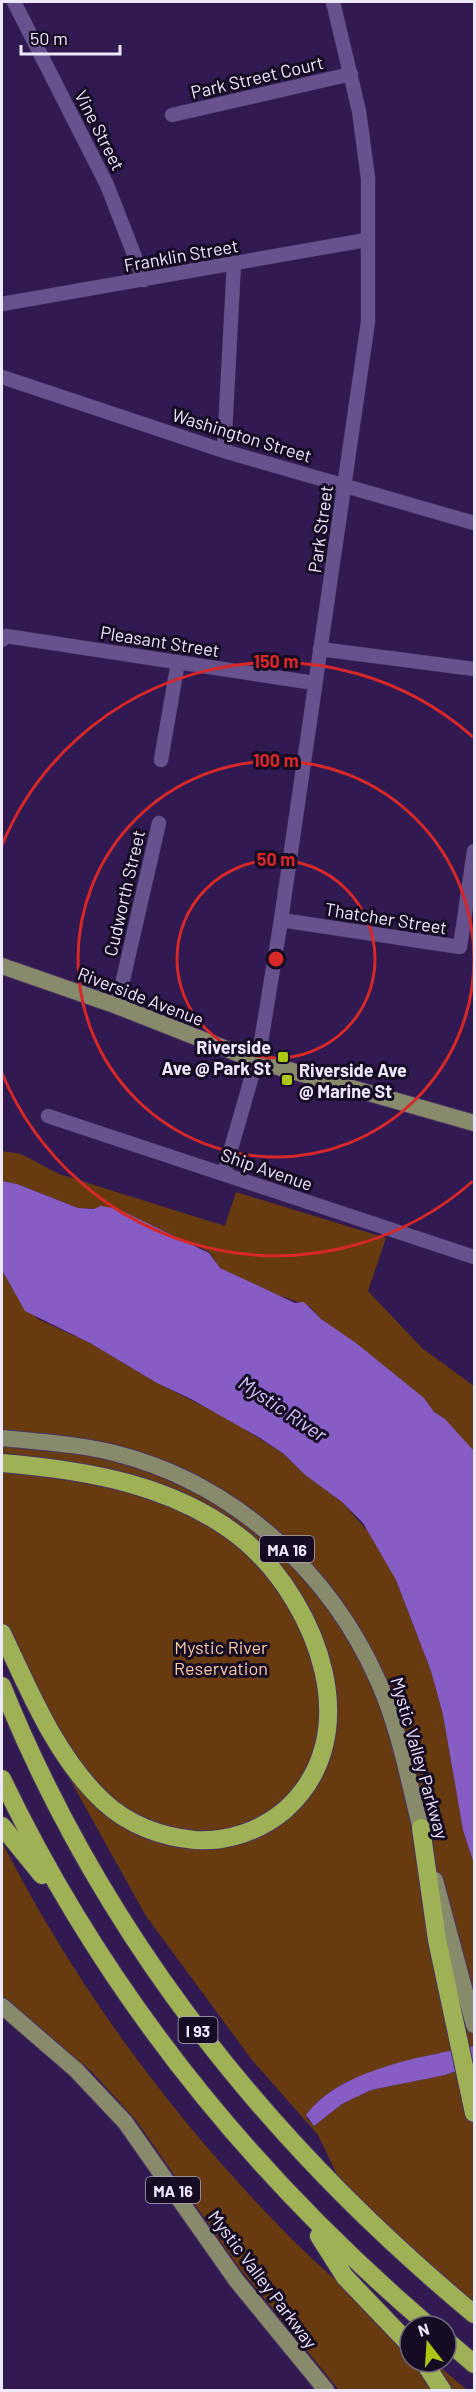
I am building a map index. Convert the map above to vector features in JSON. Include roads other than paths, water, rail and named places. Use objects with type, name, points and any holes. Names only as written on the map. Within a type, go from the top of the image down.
[{"type":"highway","points":[[2,1463],[96,1474],[160,1494],[221,1524],[266,1562],[297,1603],[309,1627],[326,1680],[328,1726],[315,1771],[304,1789],[278,1816],[241,1834],[203,1840],[164,1835],[144,1828],[104,1802],[76,1772],[50,1729],[2,1633]]},
{"type":"highway","name":"I 93","points":[[2,1686],[44,1780],[88,1864],[138,1945],[193,2024],[252,2098],[316,2169],[384,2236],[474,2314]]},
{"type":"highway","name":"I 93","points":[[2,1779],[70,1908],[110,1972],[172,2059],[236,2138],[302,2209],[416,2314]]},
{"type":"highway","points":[[2,1826],[70,1908]]},
{"type":"highway","points":[[421,1828],[437,1940],[474,2113]]},
{"type":"highway","points":[[302,2209],[345,2277],[398,2332]]},
{"type":"highway","points":[[458,2350],[474,2364]]},
{"type":"highway","points":[[431,2374],[442,2391]]},
{"type":"main road","name":"Riverside Avenue","points":[[2,966],[117,1006],[257,1061],[474,1123]]},
{"type":"main road","name":"Mystic Valley Parkway","points":[[2,1438],[85,1447],[155,1466],[221,1499],[282,1544],[333,1602],[369,1662],[388,1709],[474,2025]]},
{"type":"main road","name":"Mystic Valley Parkway","points":[[2,2006],[76,2070],[124,2122],[236,2280],[326,2391]]},
{"type":"street","name":"Vine Street","points":[[14,2],[107,185],[144,280]]},
{"type":"street","name":"Park Street","points":[[224,1173],[257,1061],[281,920],[368,322],[366,240],[368,178],[359,111],[333,2]]},
{"type":"street","name":"Park Street Court","points":[[172,115],[351,74]]},
{"type":"street","name":"Franklin Street","points":[[2,304],[366,240]]},
{"type":"street","points":[[224,451],[234,263]]},
{"type":"street","name":"Washington Street","points":[[2,377],[224,451],[474,522]]},
{"type":"street","name":"Pleasant Street","points":[[2,640],[6,636],[314,682]]},
{"type":"street","points":[[320,649],[474,669]]},
{"type":"street","points":[[161,760],[178,662]]},
{"type":"street","name":"Cudworth Street","points":[[117,1006],[159,823]]},
{"type":"street","name":"Thatcher Street","points":[[281,920],[460,947],[472,882],[474,851]]},
{"type":"street","name":"Ship Avenue","points":[[48,1116],[474,1257]]},
{"type":"water","name":"Mystic River","points":[[2,1181],[17,1184],[78,1208],[94,1209],[101,1206],[118,1209],[209,1253],[220,1268],[295,1303],[304,1302],[321,1319],[356,1343],[424,1398],[434,1412],[445,1419],[474,1451],[474,1864],[463,1830],[443,1715],[431,1671],[396,1580],[363,1523],[342,1502],[304,1474],[284,1454],[260,1438],[191,1399],[157,1383],[90,1343],[25,1311],[2,1270]]},
{"type":"water","points":[[474,2046],[474,2065],[445,2075],[371,2090],[342,2104],[314,2126],[306,2115],[321,2099],[339,2086],[360,2076],[383,2067]]},
{"type":"place","name":"Riverside Ave @ Park St","points":[[283,1057]]},
{"type":"place","name":"Riverside Ave @ Marine St","points":[[287,1080]]},
{"type":"park label","name":"Mystic River Reservation","points":[[221,1657]]}]
